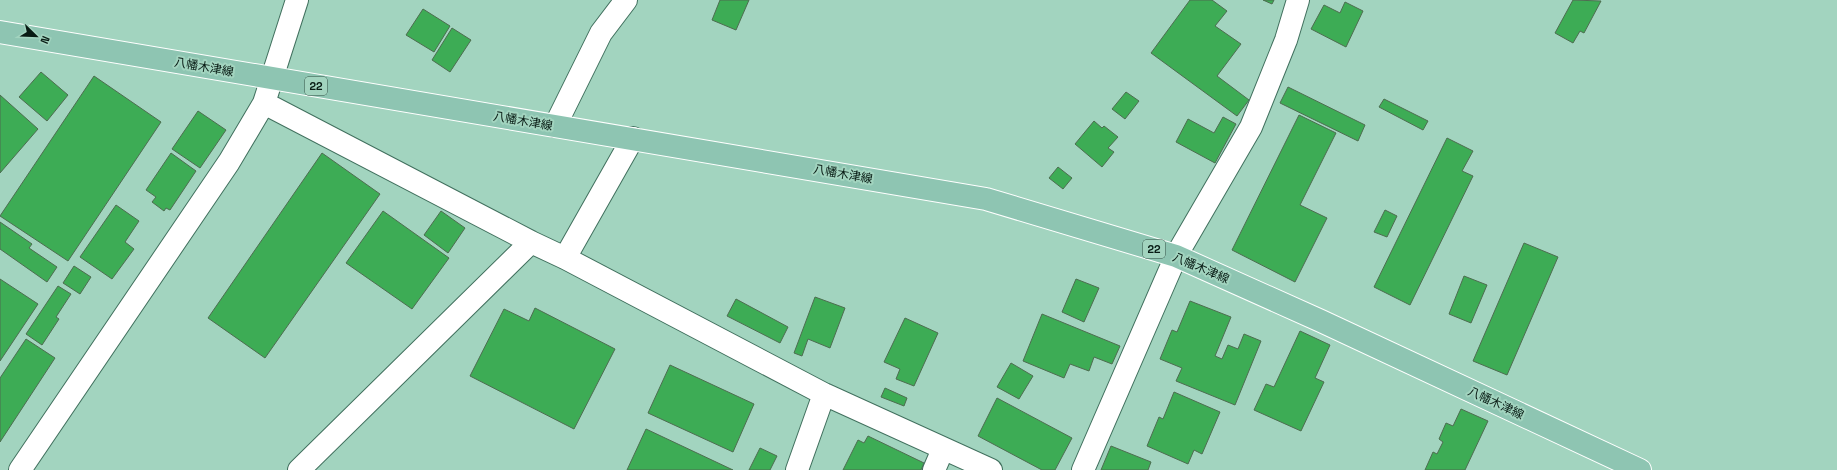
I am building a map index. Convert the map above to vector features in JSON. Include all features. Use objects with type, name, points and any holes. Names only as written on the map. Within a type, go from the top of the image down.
[{"type":"main road","name":"八幡木津線","points":[[0,32],[271,79],[633,138],[986,198],[1176,256],[1321,321],[1640,470]]},
{"type":"street","points":[[20,470],[229,162],[264,103],[296,0]]},
{"type":"street","points":[[555,126],[601,33],[626,0]]},
{"type":"street","points":[[1083,470],[1176,256],[1251,127],[1286,40],[1298,0]]},
{"type":"street","points":[[264,103],[531,242],[565,258],[824,394],[991,470]]},
{"type":"street","points":[[565,258],[633,138]]},
{"type":"street","points":[[300,470],[531,242]]},
{"type":"street","points":[[797,470],[824,394]]},
{"type":"street","points":[[934,470],[943,449]]},
{"type":"building","points":[[720,0],[749,0],[736,30],[712,20]]},
{"type":"building","points":[[1190,0],[1212,0],[1227,11],[1215,26],[1241,44],[1217,76],[1249,100],[1237,116],[1151,53]]},
{"type":"building","points":[[1263,0],[1274,0],[1272,4]]},
{"type":"building","points":[[1573,0],[1601,1],[1584,33],[1580,31],[1573,43],[1555,33]]},
{"type":"building","points":[[1345,2],[1363,11],[1346,47],[1311,29],[1324,5],[1340,13]]},
{"type":"building","points":[[423,9],[450,26],[434,52],[406,35]]},
{"type":"building","points":[[452,28],[471,40],[450,72],[432,60]]},
{"type":"building","points":[[41,72],[68,95],[47,121],[19,97]]},
{"type":"building","points":[[94,76],[161,122],[68,261],[0,216]]},
{"type":"building","points":[[1288,87],[1365,125],[1358,141],[1280,103]]},
{"type":"building","points":[[1126,92],[1139,101],[1125,119],[1112,109]]},
{"type":"building","points":[[0,95],[38,129],[0,173]]},
{"type":"building","points":[[1384,99],[1428,121],[1423,130],[1379,107]]},
{"type":"building","points":[[198,111],[226,130],[200,168],[172,149]]},
{"type":"building","points":[[1299,115],[1336,133],[1300,205],[1327,218],[1295,282],[1232,250]]},
{"type":"building","points":[[1223,117],[1236,124],[1215,163],[1176,142],[1188,119],[1214,133]]},
{"type":"building","points":[[1094,121],[1102,128],[1104,126],[1118,137],[1108,148],[1114,152],[1102,167],[1075,144]]},
{"type":"building","points":[[1447,138],[1473,151],[1462,171],[1473,176],[1410,305],[1374,287]]},
{"type":"building","points":[[171,153],[196,171],[170,210],[166,208],[164,211],[152,202],[156,197],[146,190]]},
{"type":"building","points":[[322,153],[380,194],[265,358],[208,318]]},
{"type":"building","points":[[1058,167],[1072,178],[1063,189],[1049,178]]},
{"type":"building","points":[[116,205],[139,221],[125,242],[134,249],[112,279],[80,257]]},
{"type":"building","points":[[1385,210],[1397,216],[1387,237],[1374,232]]},
{"type":"building","points":[[383,211],[449,258],[412,309],[346,263]]},
{"type":"building","points":[[441,211],[465,228],[448,253],[424,235]]},
{"type":"building","points":[[0,222],[32,244],[29,248],[57,267],[47,282],[0,249]]},
{"type":"building","points":[[1524,243],[1558,257],[1507,375],[1473,361]]},
{"type":"building","points":[[74,266],[91,277],[80,294],[63,283]]},
{"type":"building","points":[[1464,276],[1487,285],[1471,323],[1449,314]]},
{"type":"building","points":[[0,279],[38,304],[0,361]]},
{"type":"building","points":[[1076,279],[1099,288],[1084,322],[1062,312]]},
{"type":"building","points":[[58,286],[71,294],[56,317],[59,319],[42,345],[26,334]]},
{"type":"building","points":[[815,297],[845,308],[830,348],[808,339],[802,356],[794,353]]},
{"type":"building","points":[[736,299],[788,327],[780,343],[727,316]]},
{"type":"building","points":[[1190,301],[1231,317],[1215,356],[1222,359],[1228,345],[1238,349],[1244,334],[1261,341],[1235,405],[1176,381],[1182,368],[1160,359],[1172,330],[1177,332]]},
{"type":"building","points":[[535,308],[615,349],[574,429],[470,376],[504,309],[529,321]]},
{"type":"building","points":[[1042,314],[1120,346],[1112,364],[1094,357],[1089,371],[1070,364],[1064,378],[1023,361]]},
{"type":"building","points":[[905,318],[938,333],[914,386],[896,379],[900,369],[884,362]]},
{"type":"building","points":[[1300,331],[1330,345],[1315,378],[1324,382],[1301,431],[1254,410],[1266,384],[1274,387]]},
{"type":"building","points":[[26,339],[55,358],[0,442],[0,378]]},
{"type":"building","points":[[1011,363],[1033,376],[1019,399],[997,387]]},
{"type":"building","points":[[670,365],[754,404],[733,452],[648,413]]},
{"type":"building","points":[[885,388],[907,398],[904,406],[881,397]]},
{"type":"building","points":[[1174,392],[1220,412],[1202,454],[1194,450],[1188,464],[1147,446],[1159,417],[1163,419]]},
{"type":"building","points":[[997,398],[1072,438],[1055,470],[1042,470],[978,436]]},
{"type":"building","points":[[1461,409],[1488,421],[1465,470],[1425,470],[1433,452],[1437,454],[1443,442],[1439,439],[1446,423],[1453,426]]},
{"type":"building","points":[[646,429],[733,470],[627,470]]},
{"type":"building","points":[[868,436],[924,463],[921,470],[843,470],[858,440],[864,443]]},
{"type":"building","points":[[1111,446],[1151,462],[1148,470],[1101,470]]},
{"type":"building","points":[[760,448],[777,456],[770,470],[749,470]]}]
